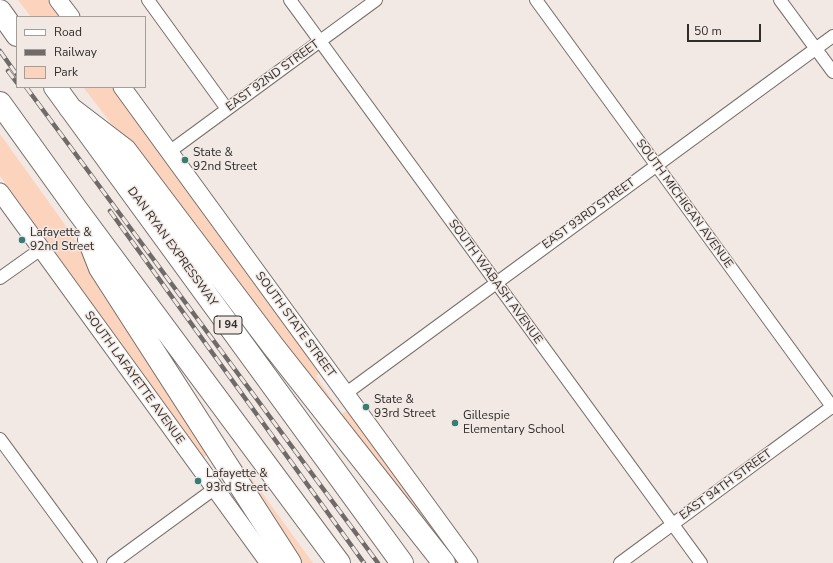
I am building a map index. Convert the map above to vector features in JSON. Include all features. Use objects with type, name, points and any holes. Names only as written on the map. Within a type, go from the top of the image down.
[{"type":"highway","points":[[0,11],[16,34]]},
{"type":"highway","name":"DAN RYAN EXPRESSWAY","points":[[56,88],[402,563]]},
{"type":"highway","points":[[0,103],[77,210],[339,563]]},
{"type":"highway","points":[[70,108],[125,150],[273,346],[444,563]]},
{"type":"highway","points":[[77,210],[100,268],[290,563]]},
{"type":"main road","points":[[58,0],[70,16]]},
{"type":"main road","name":"SOUTH STATE STREET","points":[[123,88],[469,563]]},
{"type":"main road","name":"SOUTH LAFAYETTE AVENUE","points":[[0,192],[269,563]]},
{"type":"street","points":[[148,0],[227,109]]},
{"type":"street","name":"SOUTH WABASH AVENUE","points":[[290,0],[701,563]]},
{"type":"street","name":"EAST 92ND STREET","points":[[169,152],[376,0]]},
{"type":"street","name":"SOUTH MICHIGAN AVENUE","points":[[536,0],[833,407]]},
{"type":"street","points":[[780,0],[833,72]]},
{"type":"street","name":"EAST 93RD STREET","points":[[345,394],[833,36]]},
{"type":"street","points":[[0,278],[41,249]]},
{"type":"street","name":"EAST 94TH STREET","points":[[620,563],[833,407]]},
{"type":"street","points":[[0,439],[91,563]]},
{"type":"street","points":[[114,563],[214,489]]},
{"type":"green space","points":[[18,0],[48,0],[60,16],[30,16]]},
{"type":"green space","points":[[84,88],[113,88],[332,387],[330,388],[319,373],[316,376],[342,414],[346,411],[352,418],[459,563],[451,563]]},
{"type":"green space","points":[[0,134],[61,219],[118,306],[280,563],[231,497],[235,494],[207,455],[202,458],[0,176]]},
{"type":"green space","points":[[196,402],[313,563],[297,563]]},
{"type":"railway","points":[[0,51],[16,74]]},
{"type":"railway","points":[[8,71],[16,82]]},
{"type":"railway","points":[[27,88],[378,563]]},
{"type":"railway","points":[[110,211],[364,563]]},
{"type":"place","name":"State & 92nd Street","points":[[185,160]]},
{"type":"place","name":"Lafayette & 92nd Street","points":[[22,240]]},
{"type":"place","name":"State & 93rd Street","points":[[366,407]]},
{"type":"place","name":"Gillespie Elementary School","points":[[455,423]]},
{"type":"place","name":"Lafayette & 93rd Street","points":[[198,481]]}]
